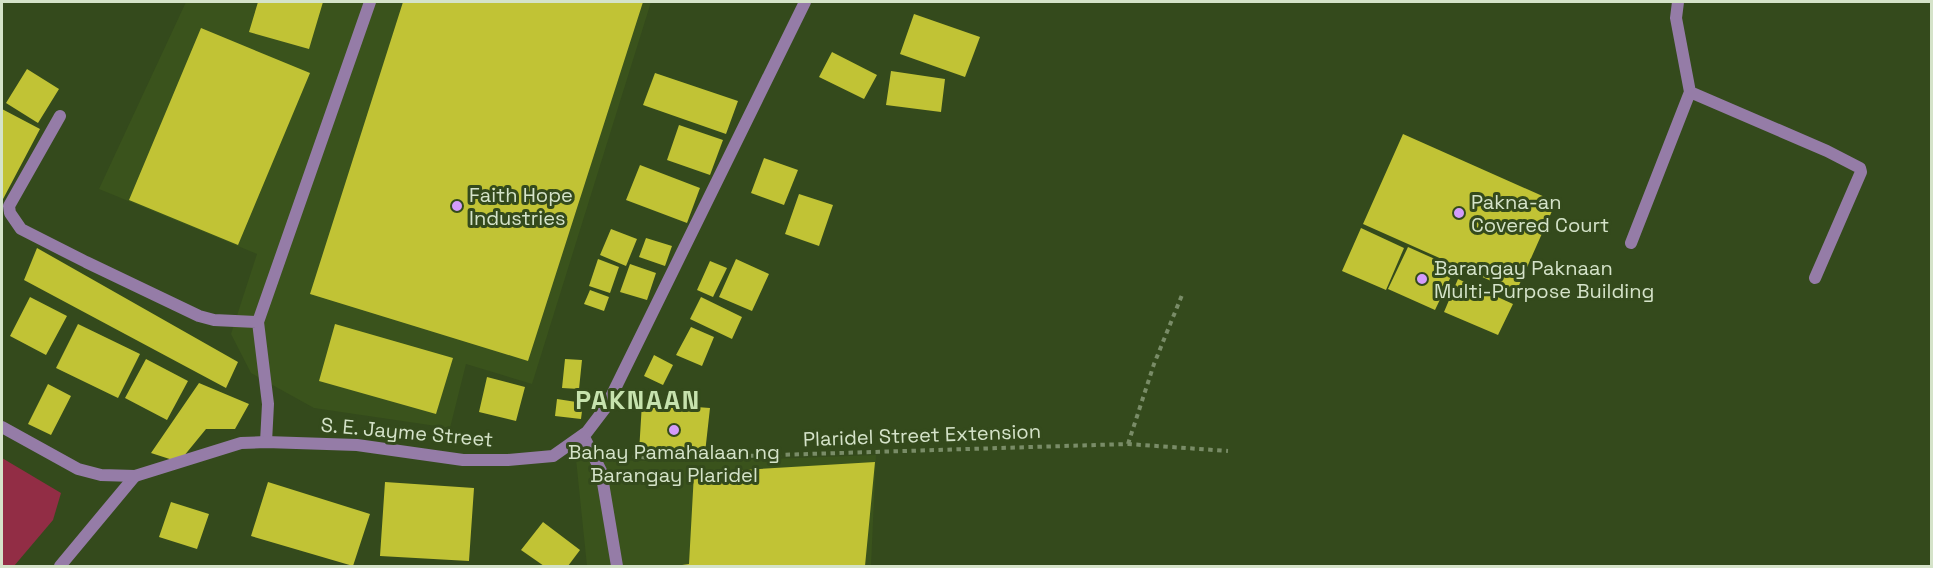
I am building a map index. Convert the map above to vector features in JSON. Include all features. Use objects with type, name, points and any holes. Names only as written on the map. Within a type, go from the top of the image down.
[{"type":"street","points":[[266,441],[268,404],[258,322],[370,2]]},
{"type":"street","name":"S. E. Jayme Street","points":[[2,427],[78,469],[101,475],[135,476],[241,443],[266,441],[357,445],[463,460],[508,460],[553,456],[585,433],[606,407],[805,2]]},
{"type":"street","points":[[1631,243],[1690,92],[1676,18],[1678,2]]},
{"type":"street","points":[[1690,92],[1827,151],[1860,168],[1861,172],[1815,278]]},
{"type":"street","points":[[60,116],[9,206],[10,213],[21,229],[199,316],[214,320],[258,322]]},
{"type":"street","points":[[585,433],[601,471],[617,567]]},
{"type":"street","points":[[60,567],[135,476]]},
{"type":"path","points":[[1128,444],[1154,364],[1182,295]]},
{"type":"path","name":"Plaridel Street Extension","points":[[585,433],[625,454],[670,458],[1128,444],[1228,451]]},
{"type":"shaded area","points":[[186,2],[651,2],[532,384],[466,364],[450,428],[314,408],[251,373],[231,334],[257,254],[99,189]]},
{"type":"shaded area","points":[[876,455],[871,566],[587,566],[576,459],[688,462]]},
{"type":"shaded area","points":[[2,458],[61,493],[53,520],[14,566],[2,566]]},
{"type":"building","points":[[258,2],[323,2],[309,49],[249,32]]},
{"type":"building","name":"Faith Hope Industries","points":[[403,2],[643,2],[528,361],[310,294]]},
{"type":"building","points":[[914,14],[980,37],[965,77],[900,54]]},
{"type":"building","points":[[201,28],[310,73],[238,245],[129,200]]},
{"type":"building","points":[[832,52],[877,75],[864,99],[819,77]]},
{"type":"building","points":[[27,69],[59,89],[38,123],[6,103]]},
{"type":"building","points":[[891,71],[945,79],[941,112],[886,105]]},
{"type":"building","points":[[655,73],[738,101],[726,134],[643,105]]},
{"type":"building","points":[[2,109],[40,129],[2,201]]},
{"type":"building","points":[[679,125],[723,140],[710,175],[667,160]]},
{"type":"building","name":"Pakna-an Covered Court","points":[[1403,134],[1556,202],[1516,292],[1363,224]]},
{"type":"building","points":[[764,158],[798,170],[784,205],[751,193]]},
{"type":"building","points":[[640,165],[700,188],[687,223],[626,200]]},
{"type":"building","points":[[799,194],[833,205],[819,246],[785,234]]},
{"type":"building","points":[[1361,228],[1404,248],[1386,290],[1342,271]]},
{"type":"building","points":[[611,229],[637,239],[626,266],[600,255]]},
{"type":"building","points":[[646,238],[672,246],[665,266],[639,257]]},
{"type":"building","name":"Barangay Paknaan Multi-Purpose Building","points":[[1408,247],[1455,268],[1435,310],[1388,289]]},
{"type":"building","points":[[37,248],[238,362],[226,388],[24,280]]},
{"type":"building","points":[[598,259],[619,267],[610,293],[589,286]]},
{"type":"building","points":[[736,259],[769,274],[752,311],[719,297]]},
{"type":"building","points":[[710,261],[727,268],[713,297],[697,290]]},
{"type":"building","points":[[630,264],[656,273],[647,300],[620,292]]},
{"type":"building","points":[[1458,279],[1513,304],[1498,335],[1444,312]]},
{"type":"building","points":[[590,290],[609,297],[604,311],[584,304]]},
{"type":"building","points":[[30,297],[67,316],[46,355],[10,336]]},
{"type":"building","points":[[701,297],[742,317],[732,339],[690,319]]},
{"type":"building","points":[[78,324],[140,354],[118,398],[56,368]]},
{"type":"building","points":[[335,324],[453,358],[436,414],[319,381]]},
{"type":"building","points":[[691,327],[714,337],[702,366],[676,355]]},
{"type":"building","points":[[654,355],[673,365],[663,385],[644,376]]},
{"type":"building","points":[[146,359],[188,381],[167,420],[125,398]]},
{"type":"building","points":[[565,359],[582,360],[579,389],[562,388]]},
{"type":"building","points":[[487,377],[525,387],[516,421],[479,412]]},
{"type":"building","points":[[199,383],[249,404],[235,429],[206,429],[179,462],[151,453]]},
{"type":"building","points":[[48,384],[71,396],[51,435],[28,424]]},
{"type":"building","points":[[557,399],[583,403],[581,419],[555,416]]},
{"type":"building","name":"Bahay Pamahalaan ng Barangay Plaridel","points":[[642,403],[710,408],[705,453],[639,452]]},
{"type":"building","points":[[875,462],[865,566],[682,566],[689,564],[694,473]]},
{"type":"building","points":[[268,482],[370,514],[353,566],[251,536]]},
{"type":"building","points":[[385,482],[474,488],[469,561],[380,556]]},
{"type":"building","points":[[171,502],[209,514],[197,549],[159,537]]},
{"type":"building","points":[[543,522],[580,550],[568,566],[544,566],[521,550]]},
{"type":"place","name":"Faith Hope Industries","points":[[457,206]]},
{"type":"place","name":"Pakna-an Covered Court","points":[[1459,213]]},
{"type":"place","name":"Barangay Paknaan Multi-Purpose Building","points":[[1422,279]]},
{"type":"place","name":"Bahay Pamahalaan ng Barangay Plaridel","points":[[674,430]]},
{"type":"district","name":"PAKNAAN","points":[[638,400]]}]
